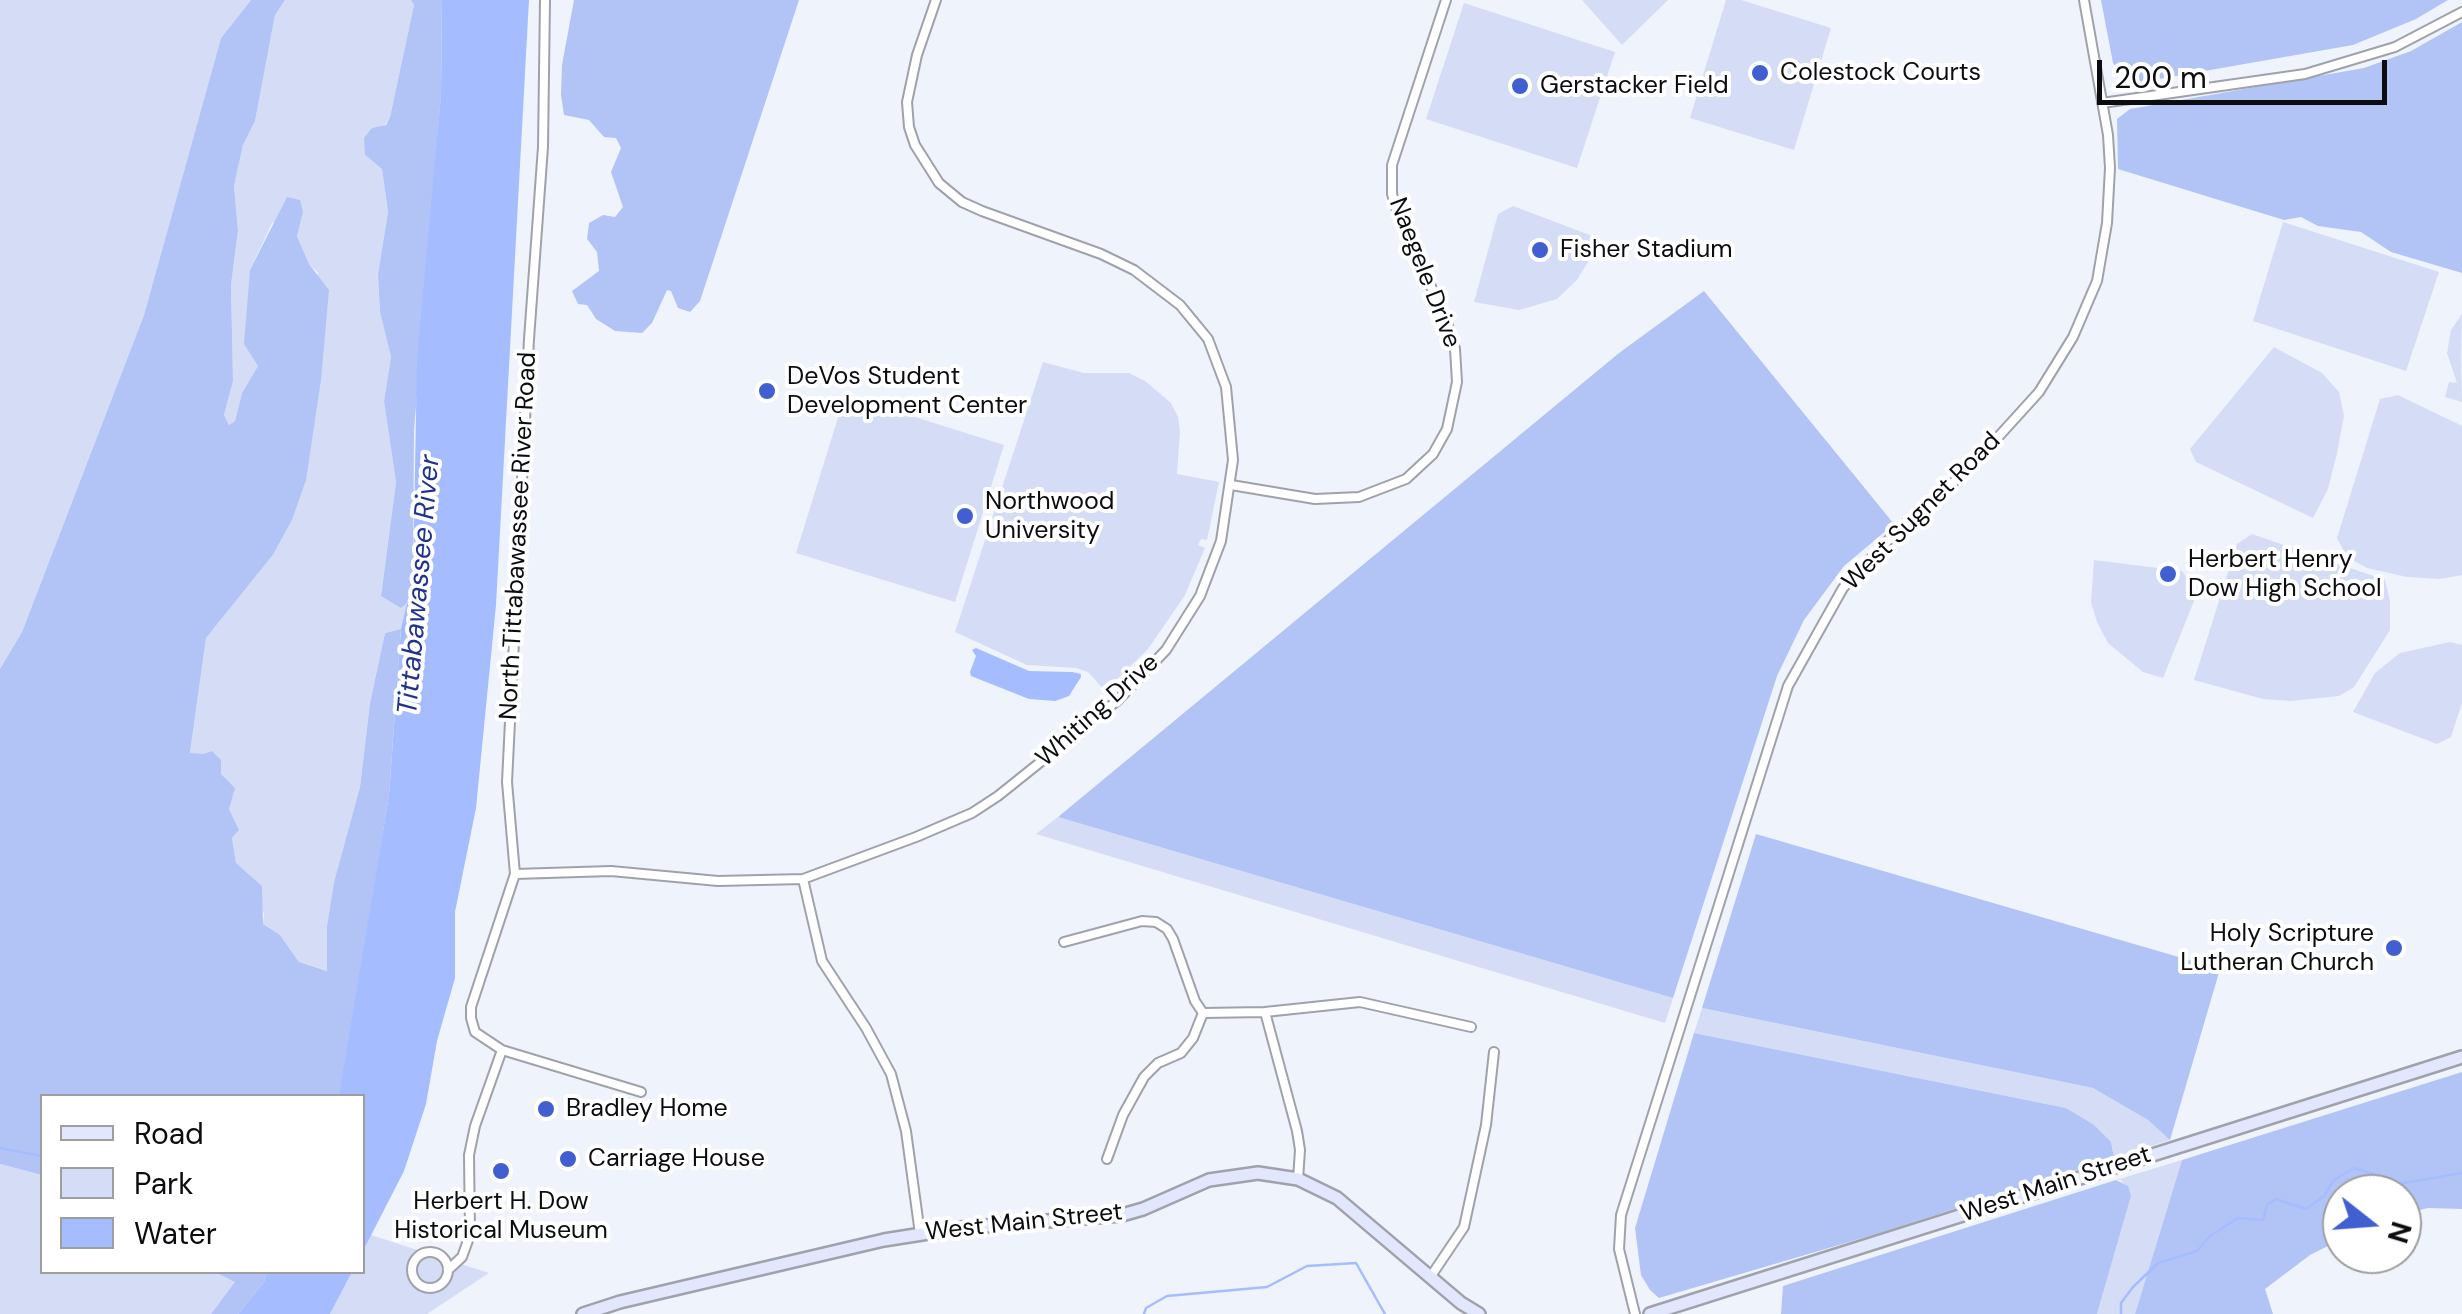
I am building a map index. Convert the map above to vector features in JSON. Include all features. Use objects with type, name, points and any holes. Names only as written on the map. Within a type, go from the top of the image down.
[{"type":"street","name":"North Tittabawassee River Road","points":[[502,1050],[475,1032],[471,1006],[515,874],[508,746],[529,340],[544,147],[545,0]]},
{"type":"street","name":"Whiting Drive","points":[[515,874],[611,871],[718,882],[802,880],[916,838],[972,812],[1023,777],[1118,700],[1166,650],[1200,596],[1221,541],[1232,485],[1233,436],[1226,387],[1208,340],[1180,305],[1134,270],[962,202],[939,183],[923,162],[909,127],[907,102],[917,55],[936,0]]},
{"type":"street","name":"Naegele Drive","points":[[1232,485],[1315,499],[1359,498],[1406,479],[1432,454],[1447,429],[1457,382],[1455,350],[1446,319],[1392,194],[1399,138],[1446,0]]},
{"type":"street","name":"West Sugnet Road","points":[[1635,1314],[1619,1249],[1621,1214],[1788,686],[1843,588],[1896,532],[1970,468],[2039,392],[2073,337],[2098,281],[2110,168],[2084,0]]},
{"type":"street","points":[[2102,103],[2305,74],[2395,47],[2462,12]]},
{"type":"street","points":[[802,880],[822,961],[892,1074],[908,1144],[920,1234]]},
{"type":"street","points":[[1064,942],[1142,920],[1156,922],[1174,939],[1195,1001],[1203,1013]]},
{"type":"street","points":[[1203,1013],[1265,1012],[1360,1002],[1471,1026]]},
{"type":"street","points":[[1265,1012],[1297,1131],[1298,1179]]},
{"type":"street","points":[[1107,1159],[1144,1077],[1158,1064],[1180,1053],[1193,1038],[1203,1013]]},
{"type":"street","points":[[448,1270],[444,1260],[428,1252],[418,1257],[412,1272],[416,1281],[428,1288],[442,1284],[448,1270],[462,1257],[470,1235],[469,1155],[502,1050],[641,1092]]},
{"type":"street","points":[[1431,1276],[1464,1227],[1486,1125],[1494,1052]]},
{"type":"street","name":"West Main Street","points":[[1650,1314],[2462,1058]]},
{"type":"street","name":"West Main Street","points":[[584,1314],[884,1240],[960,1228],[1122,1215],[1232,1174],[1258,1172],[1298,1179],[1337,1198],[1479,1314]]},
{"type":"green space","points":[[0,0],[251,0],[221,38],[144,315],[22,632],[0,669]]},
{"type":"green space","points":[[285,0],[411,0],[414,5],[390,117],[365,155],[382,169],[388,212],[378,274],[380,312],[391,357],[384,401],[396,482],[381,595],[401,608],[407,603],[401,629],[385,633],[370,703],[360,787],[334,882],[327,926],[328,971],[299,962],[280,935],[263,924],[264,914],[249,874],[236,864],[232,838],[239,830],[229,809],[221,774],[203,754],[190,754],[206,638],[272,556],[318,273],[309,264],[297,236],[303,212],[272,223],[250,270],[254,356],[258,366],[242,393],[235,421],[229,425],[224,415],[233,381],[231,285],[238,231],[234,186],[243,145],[255,121],[275,15]]},
{"type":"green space","points":[[1582,0],[1668,0],[1622,45]]},
{"type":"green space","name":"Colestock Courts","points":[[1726,0],[1741,0],[1831,28],[1794,150],[1690,118]]},
{"type":"green space","name":"Gerstacker Field","points":[[1464,3],[1615,52],[1577,168],[1426,119]]},
{"type":"green space","name":"Fisher Stadium","points":[[1513,206],[1595,237],[1588,262],[1577,280],[1557,299],[1519,310],[1474,302],[1498,214]]},
{"type":"green space","points":[[2283,222],[2439,272],[2406,371],[2253,321]]},
{"type":"green space","points":[[2462,314],[2462,402],[2445,397],[2449,382],[2457,383],[2447,353],[2451,330]]},
{"type":"green space","points":[[2274,347],[2322,373],[2339,392],[2344,416],[2337,453],[2328,489],[2313,518],[2196,462],[2190,449]]},
{"type":"green space","points":[[1043,362],[1084,373],[1129,373],[1145,381],[1171,403],[1178,417],[1177,474],[1219,482],[1207,540],[1201,539],[1198,545],[1205,548],[1185,595],[1148,649],[1105,691],[1088,672],[1027,665],[955,632]]},
{"type":"green space","points":[[845,395],[1004,445],[955,602],[796,553]]},
{"type":"green space","points":[[2398,395],[2462,426],[2462,575],[2440,579],[2407,577],[2367,568],[2347,557],[2337,538],[2380,399]]},
{"type":"green space","points":[[2252,534],[2385,580],[2390,630],[2354,687],[2339,696],[2291,701],[2263,699],[2194,680],[2237,544]]},
{"type":"green space","points":[[2094,560],[2182,571],[2193,587],[2196,596],[2163,678],[2143,672],[2108,643],[2091,602]]},
{"type":"green space","points":[[2450,642],[2462,645],[2462,703],[2451,737],[2437,744],[2353,712],[2375,673],[2400,653]]},
{"type":"green space","points":[[1058,817],[1673,998],[1665,1023],[1036,834]]},
{"type":"green space","points":[[1702,1008],[2093,1088],[2148,1120],[2170,1140],[2114,1158],[2111,1142],[2066,1108],[1694,1033]]},
{"type":"green space","points":[[2182,1160],[2135,1314],[2097,1314],[2131,1196],[2121,1180],[2116,1180]]},
{"type":"green space","points":[[0,1164],[40,1174],[40,1274],[219,1274],[236,1282],[211,1314],[0,1314]]},
{"type":"green space","points":[[371,1235],[489,1273],[427,1314],[330,1314],[351,1274],[365,1274],[365,1247]]},
{"type":"shaded area","points":[[251,0],[285,0],[275,15],[255,121],[243,145],[234,186],[238,231],[231,285],[233,381],[224,415],[229,425],[235,421],[242,393],[258,366],[244,344],[250,270],[287,197],[300,200],[303,212],[297,236],[309,264],[329,290],[306,480],[292,520],[272,556],[206,638],[190,753],[212,751],[221,760],[221,774],[235,788],[229,809],[239,830],[232,838],[236,863],[262,886],[263,924],[280,935],[299,962],[327,971],[327,926],[334,882],[360,787],[370,703],[385,633],[401,629],[389,795],[340,1094],[40,1094],[40,1174],[0,1164],[0,669],[22,632],[144,315],[221,38]]},
{"type":"shaded area","points":[[411,0],[442,0],[441,94],[414,431],[413,577],[407,603],[401,608],[381,596],[396,482],[384,401],[391,357],[380,312],[378,274],[388,212],[382,169],[365,155],[364,138],[372,128],[386,125],[390,117],[414,5]]},
{"type":"shaded area","points":[[574,0],[799,0],[700,301],[690,312],[678,308],[667,290],[652,323],[642,333],[615,331],[596,319],[587,305],[578,304],[572,291],[599,271],[597,252],[587,239],[589,223],[603,215],[615,217],[623,207],[611,172],[621,148],[616,138],[604,137],[589,120],[564,115],[562,65]]},
{"type":"shaded area","points":[[2101,0],[2448,0],[2416,19],[2353,45],[2125,83],[2113,63]]},
{"type":"shaded area","points":[[2462,22],[2462,273],[2391,252],[2361,232],[2318,226],[2301,217],[2284,220],[2118,169],[2117,119],[2130,109],[2364,68],[2411,51]]},
{"type":"shaded area","points":[[1704,291],[1894,524],[1844,566],[1804,620],[1777,676],[1673,998],[1058,817],[1619,353]]},
{"type":"shaded area","points":[[1756,834],[2220,969],[2170,1140],[2148,1120],[2093,1088],[1702,1008]]},
{"type":"shaded area","points":[[1694,1033],[2066,1108],[2094,1125],[2111,1142],[2114,1158],[1659,1298],[1641,1275],[1635,1228]]},
{"type":"shaded area","points":[[2462,1072],[2462,1209],[2422,1209],[2422,1174],[2322,1174],[2322,1249],[2265,1289],[2273,1314],[2135,1314],[2182,1160]]},
{"type":"shaded area","points":[[2116,1180],[2128,1186],[2131,1196],[2097,1314],[1781,1314],[1783,1286]]},
{"type":"shaded area","points":[[219,1274],[266,1274],[238,1314],[211,1314],[235,1282]]},
{"type":"water","name":"Tittabawassee River","points":[[442,0],[529,0],[496,605],[476,808],[455,912],[455,978],[437,1041],[426,1104],[404,1171],[365,1247],[365,1094],[339,1094],[389,795],[401,629],[413,577],[417,360],[441,94]]},
{"type":"water","points":[[976,648],[1029,671],[1072,672],[1081,677],[1069,696],[1055,701],[1029,699],[971,676],[976,656],[972,650]]},
{"type":"water","points":[[266,1274],[351,1274],[330,1314],[238,1314]]},
{"type":"waterway","points":[[0,1148],[40,1156]]},
{"type":"waterway","points":[[2121,1314],[2121,1303],[2158,1263],[2197,1251],[2210,1236],[2238,1218],[2263,1220],[2267,1205],[2276,1199],[2306,1209],[2324,1196],[2334,1180],[2354,1168],[2392,1185],[2462,1173]]},
{"type":"waterway","points":[[1144,1314],[1146,1308],[1167,1296],[1267,1287],[1307,1266],[1356,1263],[1385,1314]]},
{"type":"place","name":"Colestock Courts","points":[[1760,73]]},
{"type":"place","name":"Gerstacker Field","points":[[1520,86]]},
{"type":"place","name":"Fisher Stadium","points":[[1540,250]]},
{"type":"place","name":"DeVos Student Development Center","points":[[767,391]]},
{"type":"place","name":"Northwood University","points":[[965,516]]},
{"type":"place","name":"Herbert Henry Dow High School","points":[[2168,574]]},
{"type":"place","name":"Holy Scripture Lutheran Church","points":[[2394,948]]},
{"type":"place","name":"Bradley Home","points":[[546,1109]]},
{"type":"place","name":"Carriage House","points":[[568,1159]]},
{"type":"place","name":"Herbert H. Dow Historical Museum","points":[[501,1171]]}]
